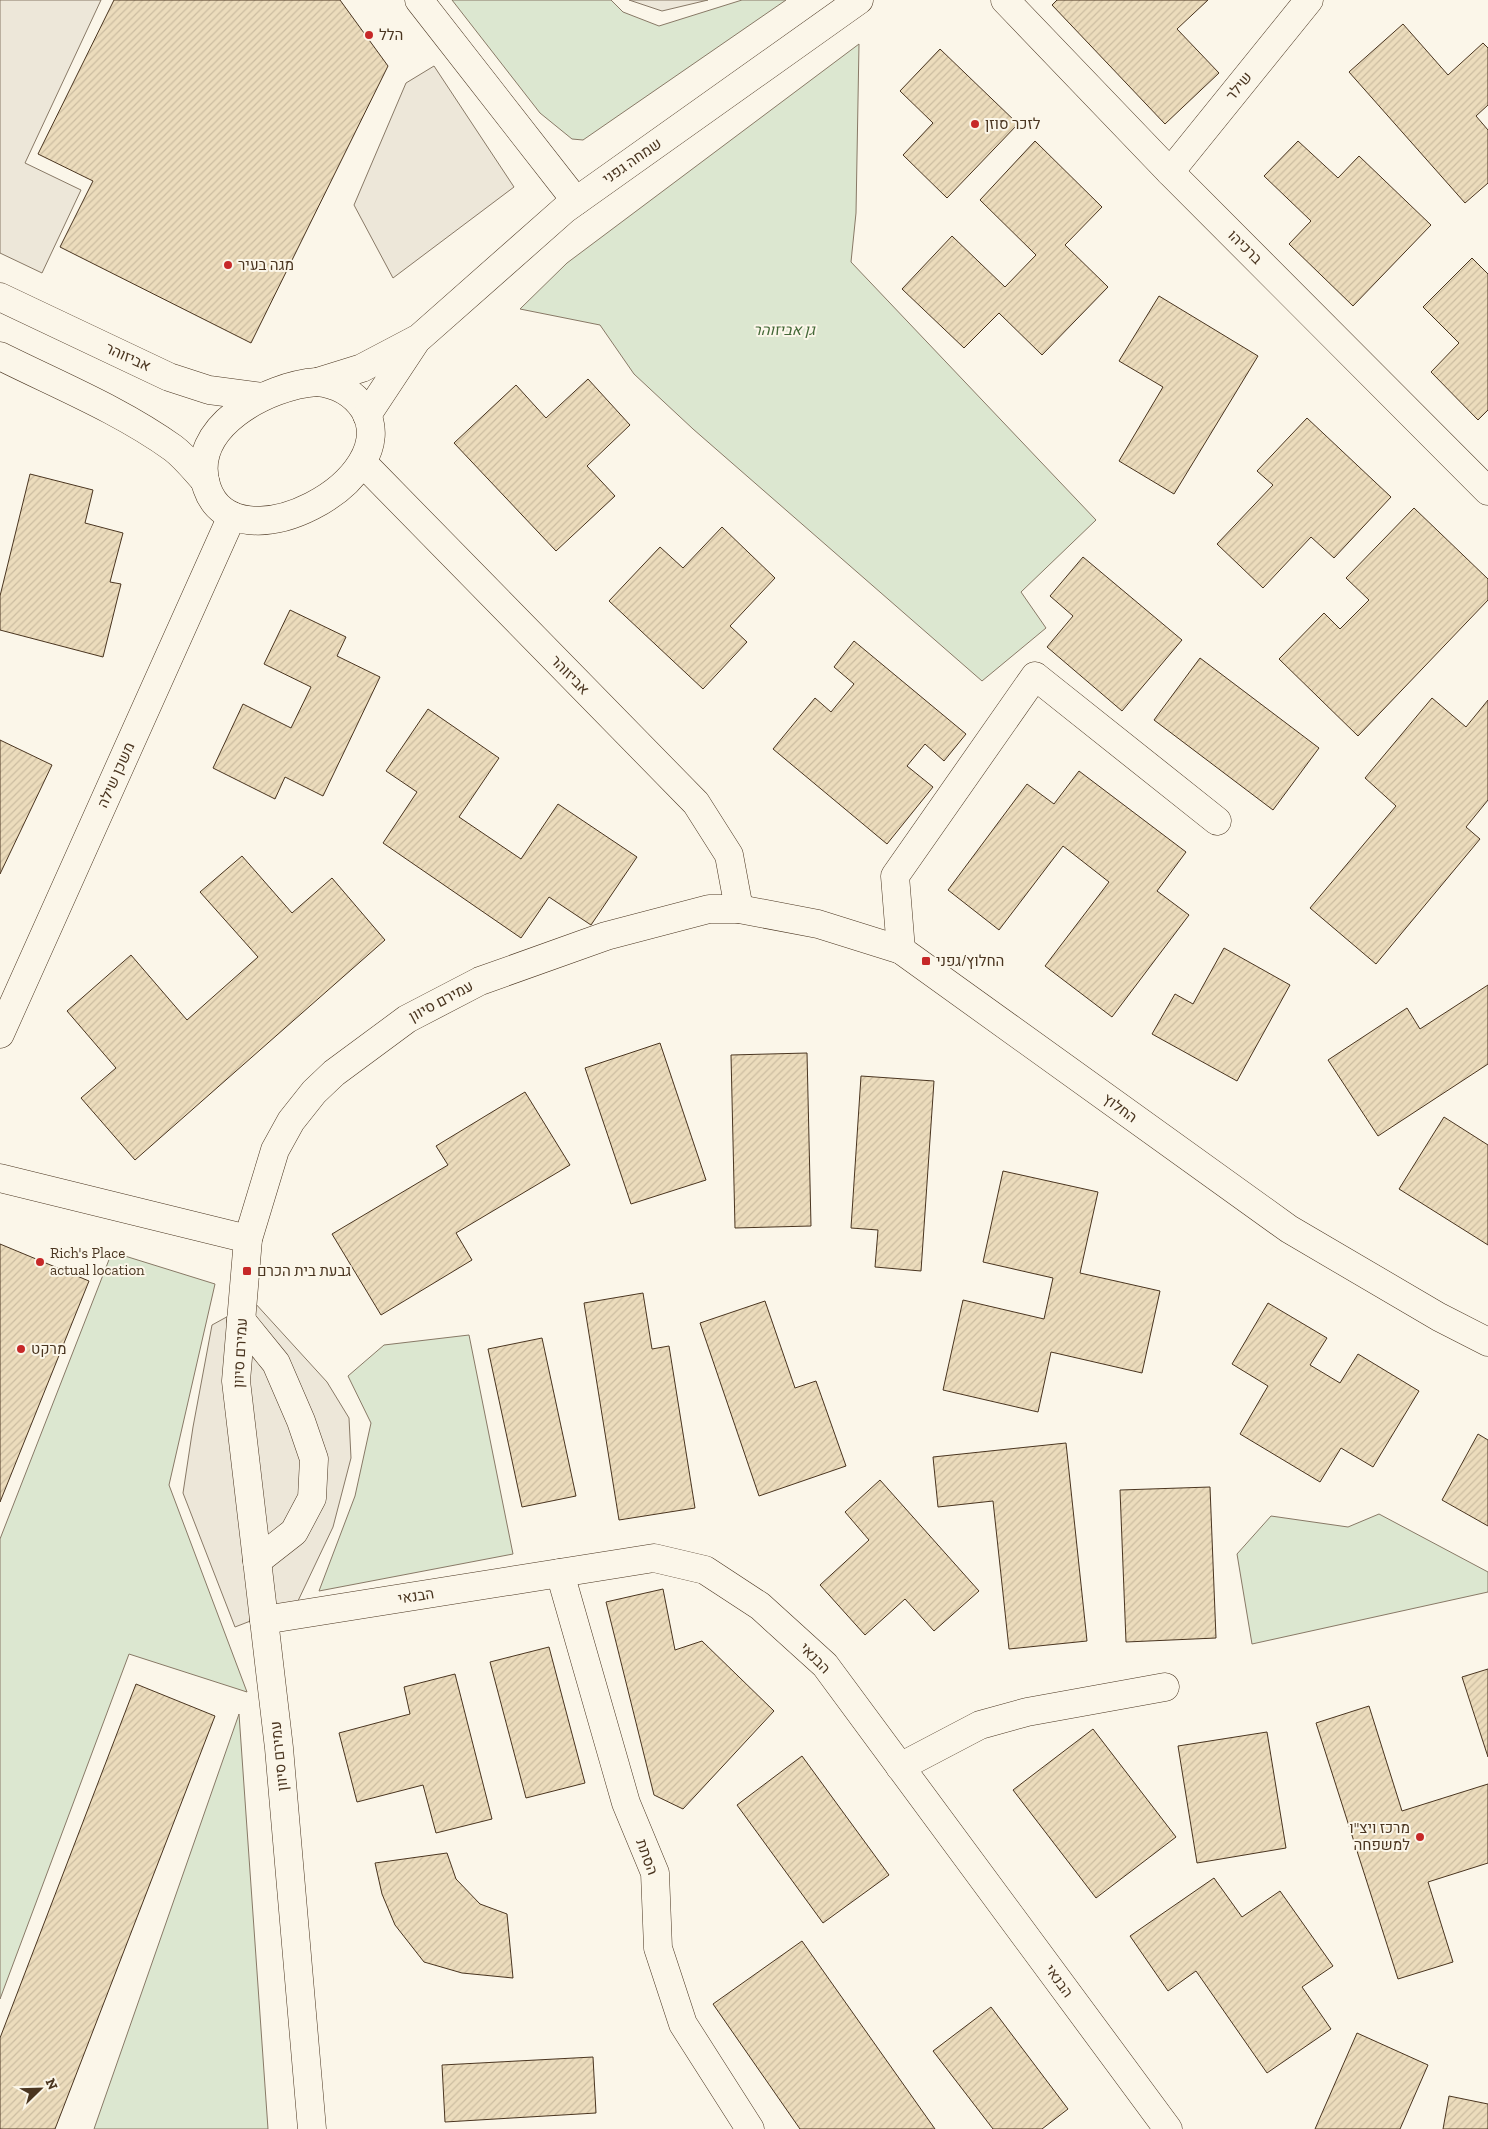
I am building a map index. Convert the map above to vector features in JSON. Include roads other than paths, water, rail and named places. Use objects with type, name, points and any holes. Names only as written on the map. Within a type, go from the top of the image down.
[{"type":"street","points":[[419,0],[576,201]]},
{"type":"street","name":"שמחה גפני","points":[[317,382],[362,368],[418,338],[576,201],[859,0]]},
{"type":"street","name":"ברכיהו","points":[[1005,0],[1170,172],[1488,491]]},
{"type":"street","name":"שילר","points":[[1170,172],[1309,0]]},
{"type":"street","name":"אביזוהר","points":[[0,297],[169,377],[209,390],[262,397]]},
{"type":"street","name":"שמחה גפני","points":[[367,415],[418,338]]},
{"type":"street","points":[[0,356],[98,404],[143,430],[174,449],[205,481]]},
{"type":"street","points":[[317,382],[344,388],[358,400],[367,415],[371,428],[370,446],[363,463],[347,481],[327,497],[299,512],[271,520],[249,522],[232,516],[217,505],[207,490],[204,463],[209,446],[225,423],[239,410],[262,397],[284,388],[302,383],[317,382]]},
{"type":"street","name":"אביזוהר","points":[[363,463],[696,804],[729,855],[740,909]]},
{"type":"street","name":"משכן שילה","points":[[0,1034],[232,516]]},
{"type":"street","points":[[901,950],[895,876],[1034,676],[1217,821]]},
{"type":"street","name":"עמירם סיוון","points":[[312,2129],[279,1748],[236,1381],[248,1239],[275,1150],[291,1121],[314,1092],[334,1073],[407,1019],[480,981],[606,936],[709,909],[740,909]]},
{"type":"street","name":"החלוץ","points":[[740,909],[818,924],[901,950],[1289,1229],[1439,1318],[1488,1342]]},
{"type":"street","points":[[0,1178],[248,1239]]},
{"type":"street","points":[[241,1320],[276,1363],[301,1421],[314,1459],[312,1498],[294,1532],[257,1561]]},
{"type":"street","name":"הבנאי","points":[[264,1620],[654,1558],[705,1570],[760,1606],[825,1665],[1168,2129]]},
{"type":"street","name":"הסתת","points":[[560,1573],[626,1803],[655,1873],[658,1948],[683,2024],[750,2129]]},
{"type":"street","points":[[900,1767],[980,1726],[1027,1712],[1165,1686]]},
{"type":"place","name":"הלל","points":[[369,35]]},
{"type":"place","name":"לזכר סוזן","points":[[975,124]]},
{"type":"place","name":"מגה בעיר","points":[[228,265]]},
{"type":"place","name":"החלוץ/גפני","points":[[926,961]]},
{"type":"place","name":"Rich's Place actual location","points":[[40,1262]]},
{"type":"place","name":"גבעת בית הכרם","points":[[247,1271]]},
{"type":"place","name":"מרקט","points":[[21,1349]]},
{"type":"place","name":"מרכז ויצ\"ו למשפחה","points":[[1420,1837]]},
{"type":"park label","name":"גן אביזוהר","points":[[784,330]]}]
